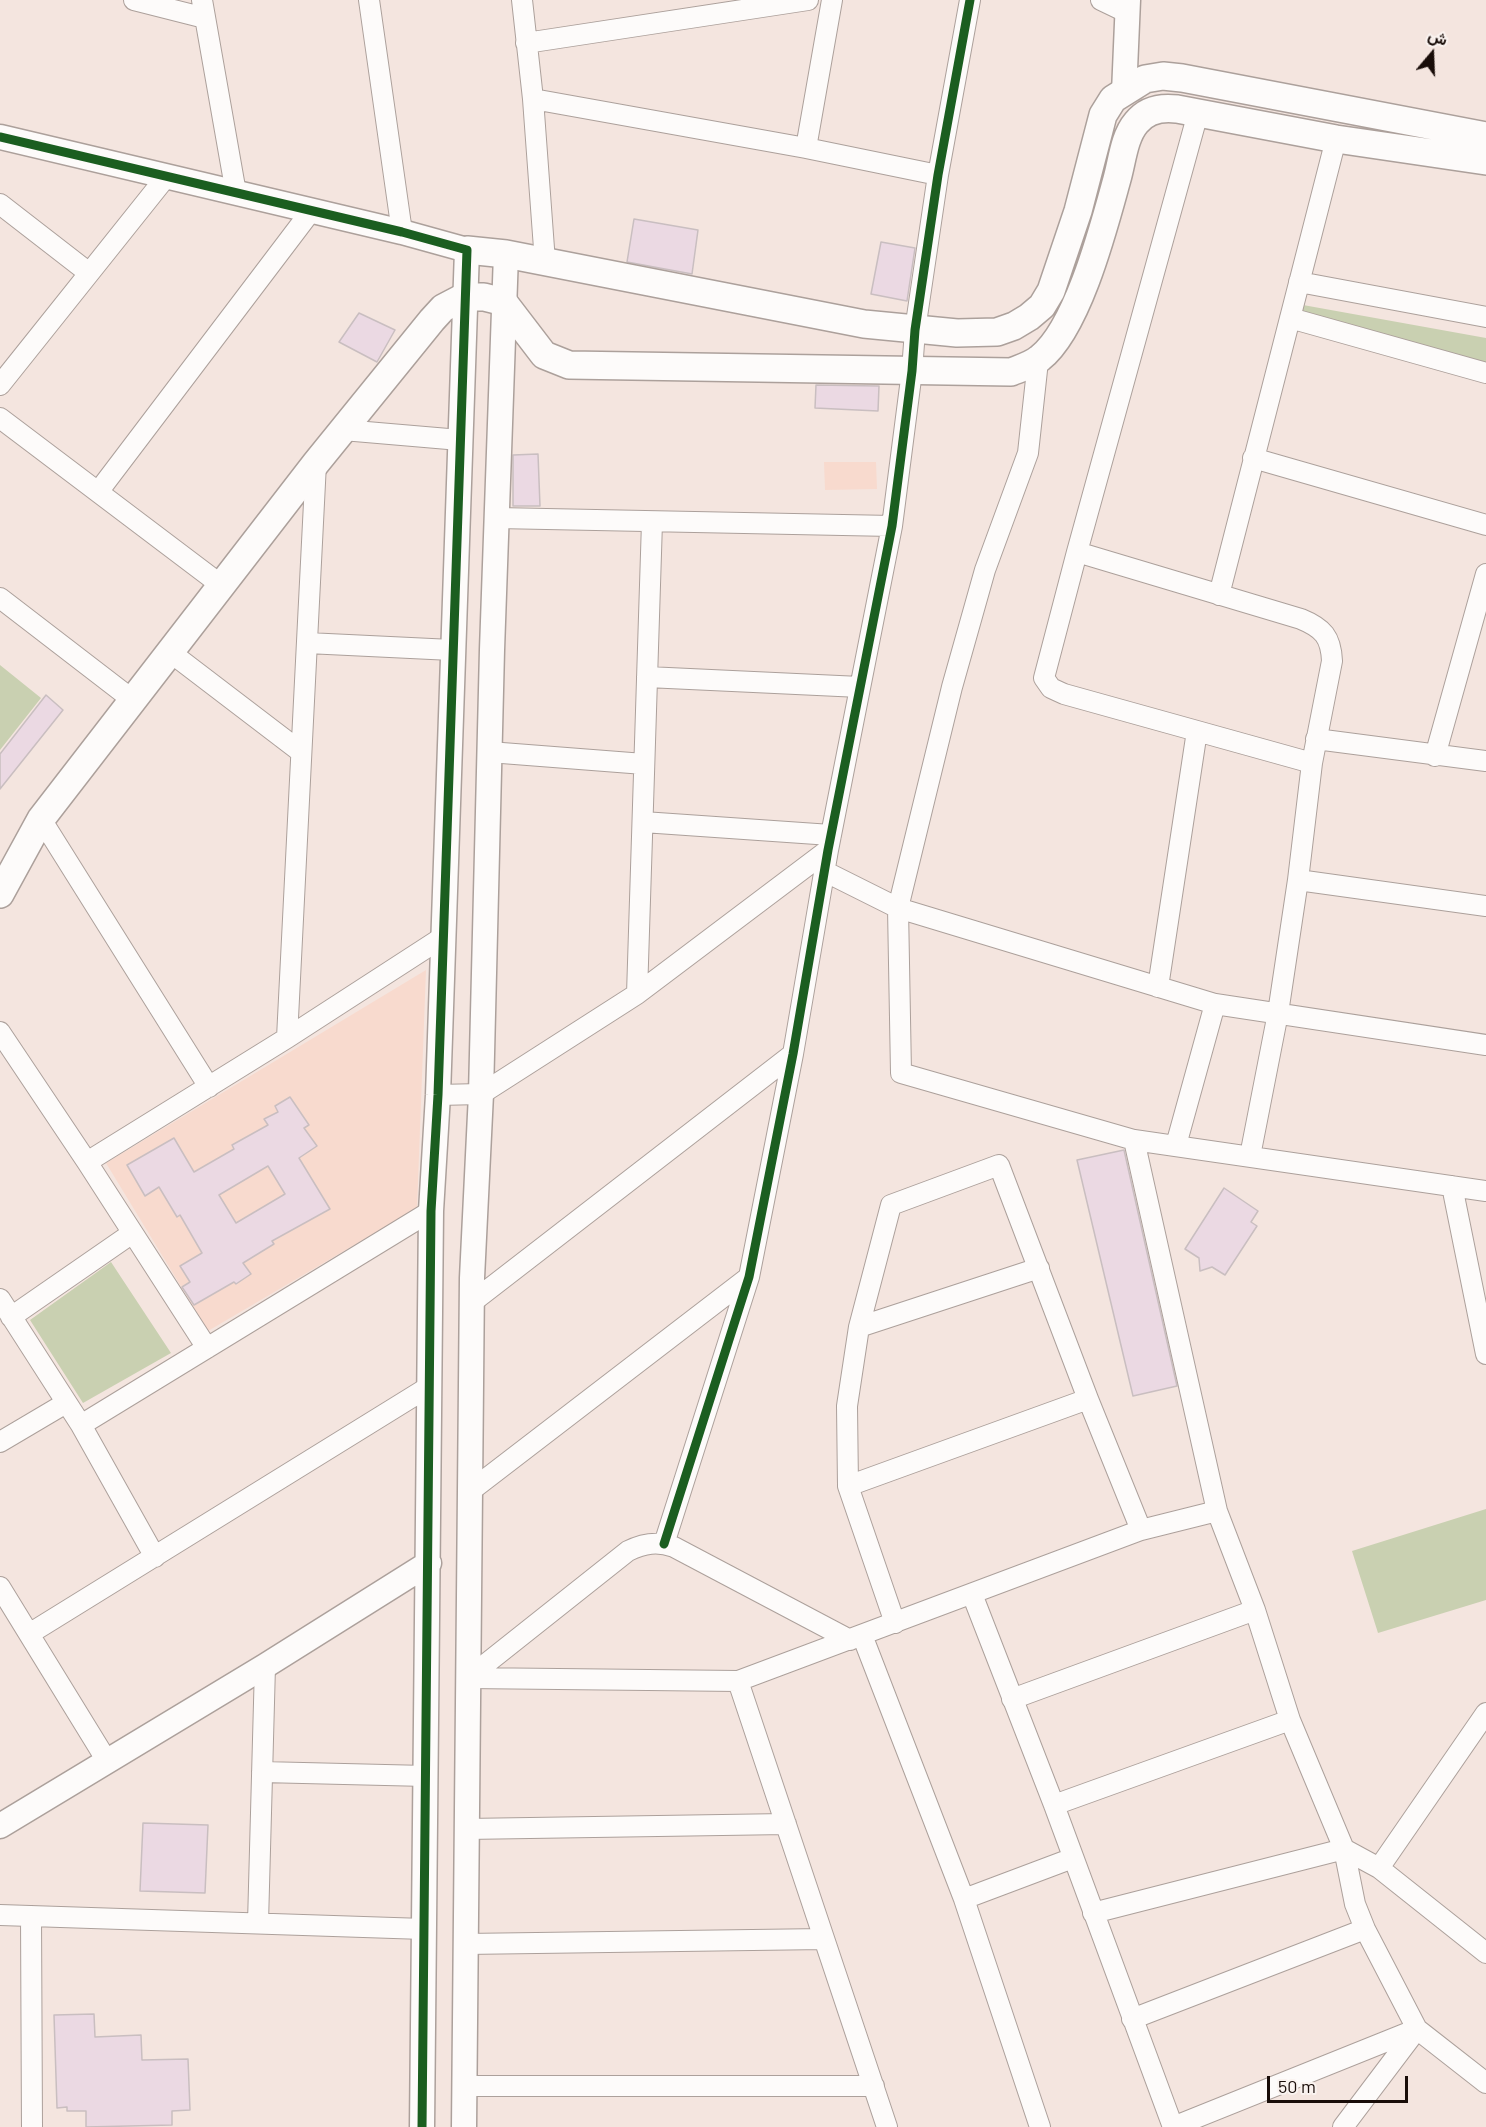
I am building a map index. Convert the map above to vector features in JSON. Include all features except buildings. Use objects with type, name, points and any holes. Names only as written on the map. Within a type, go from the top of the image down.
[{"type":"main road","points":[[467,250],[506,254],[864,324],[957,333],[997,332],[1014,326],[1042,306],[1057,276],[1078,211],[1103,116],[1113,99],[1145,79],[1163,76],[1182,78],[1486,136]]},
{"type":"main road","points":[[1124,93],[1149,112]]},
{"type":"main road","points":[[0,894],[41,819],[221,585],[437,314],[464,297],[484,297],[505,304],[544,355],[569,365],[1011,372],[1038,361],[1059,336],[1088,273],[1130,133],[1141,117],[1149,112],[1167,108],[1336,139],[1486,161]]},
{"type":"street","points":[[134,0],[203,9],[236,193]]},
{"type":"street","points":[[369,0],[402,232]]},
{"type":"street","points":[[522,0],[533,99],[545,262]]},
{"type":"street","points":[[526,44],[808,0]]},
{"type":"street","points":[[806,148],[832,0]]},
{"type":"street","points":[[664,1544],[749,1277],[793,1054],[829,843],[892,526],[915,330],[938,175],[970,0]]},
{"type":"street","points":[[1101,0],[1127,6],[1124,93]]},
{"type":"street","points":[[533,99],[806,148],[938,175]]},
{"type":"street","points":[[1198,113],[1045,672],[1047,686],[1064,694],[1312,763]]},
{"type":"street","points":[[0,137],[402,232],[467,250],[438,1095],[431,1211],[422,2127]]},
{"type":"street","points":[[1219,595],[1336,139]]},
{"type":"street","points":[[0,385],[166,177]]},
{"type":"street","points":[[0,204],[89,273]]},
{"type":"street","points":[[98,492],[311,212]]},
{"type":"street","points":[[464,2127],[471,1303],[481,1094],[489,752],[506,254]]},
{"type":"street","points":[[1299,282],[1486,317]]},
{"type":"street","points":[[1290,318],[1486,374]]},
{"type":"street","points":[[1038,361],[1028,453],[985,570],[952,687],[898,908],[901,1073],[1134,1140],[1486,1191]]},
{"type":"street","points":[[0,418],[221,585]]},
{"type":"street","points":[[343,430],[460,440]]},
{"type":"street","points":[[1253,458],[1486,525]]},
{"type":"street","points":[[287,1038],[316,463]]},
{"type":"street","points":[[498,518],[892,526]]},
{"type":"street","points":[[637,994],[652,522]]},
{"type":"street","points":[[1077,552],[1301,619],[1314,624],[1325,634],[1331,647],[1332,661],[1312,763],[1298,880],[1278,1013],[1250,1156]]},
{"type":"street","points":[[1435,756],[1486,574]]},
{"type":"street","points":[[0,598],[134,701]]},
{"type":"street","points":[[307,643],[452,650]]},
{"type":"street","points":[[170,652],[302,752]]},
{"type":"street","points":[[647,677],[860,687]]},
{"type":"street","points":[[1158,987],[1197,731]]},
{"type":"street","points":[[1316,740],[1486,761]]},
{"type":"street","points":[[489,752],[644,764]]},
{"type":"street","points":[[41,819],[209,1087]]},
{"type":"street","points":[[643,822],[829,843]]},
{"type":"street","points":[[438,1095],[481,1094],[637,994],[829,843]]},
{"type":"street","points":[[824,871],[898,908],[1215,1004],[1486,1045]]},
{"type":"street","points":[[1298,880],[1486,906]]},
{"type":"street","points":[[87,1162],[287,1038],[443,937]]},
{"type":"street","points":[[1176,1145],[1215,1004]]},
{"type":"street","points":[[0,1032],[207,1348]]},
{"type":"street","points":[[471,1303],[793,1054]]},
{"type":"street","points":[[1134,1140],[1217,1511],[1255,1610],[1290,1720],[1344,1849],[1355,1904],[1365,1929],[1418,2029],[1486,2083]]},
{"type":"street","points":[[895,1623],[849,1486],[847,1406],[859,1327],[891,1205],[999,1166],[1141,1530]]},
{"type":"street","points":[[1452,1186],[1486,1354]]},
{"type":"street","points":[[81,1425],[431,1211]]},
{"type":"street","points":[[11,1317],[131,1234]]},
{"type":"street","points":[[859,1327],[1039,1268]]},
{"type":"street","points":[[469,1492],[749,1277]]},
{"type":"street","points":[[0,1299],[81,1425],[155,1557]]},
{"type":"street","points":[[28,1634],[430,1386]]},
{"type":"street","points":[[849,1486],[1088,1399]]},
{"type":"street","points":[[0,1442],[66,1403]]},
{"type":"street","points":[[468,1678],[738,1680],[1141,1530],[1217,1511]]},
{"type":"street","points":[[468,1678],[628,1551],[639,1545],[664,1544],[674,1547],[856,1637],[963,1899],[1040,2127]]},
{"type":"street","points":[[0,1826],[265,1666],[429,1563]]},
{"type":"street","points":[[0,1587],[107,1761]]},
{"type":"street","points":[[972,1594],[1054,1805],[1173,2127],[1418,2029]]},
{"type":"street","points":[[1012,1699],[1255,1610]]},
{"type":"street","points":[[258,1923],[265,1666]]},
{"type":"street","points":[[738,1680],[887,2127]]},
{"type":"street","points":[[1379,1868],[1486,1713]]},
{"type":"street","points":[[1054,1805],[1290,1720]]},
{"type":"street","points":[[262,1772],[426,1776]]},
{"type":"street","points":[[466,1829],[786,1824]]},
{"type":"street","points":[[1093,1913],[1344,1849],[1379,1868],[1485,1951]]},
{"type":"street","points":[[963,1899],[1073,1858]]},
{"type":"street","points":[[425,1865],[466,1865]]},
{"type":"street","points":[[0,1915],[424,1929]]},
{"type":"street","points":[[31,1916],[32,2127]]},
{"type":"street","points":[[1132,2019],[1365,1929]]},
{"type":"street","points":[[465,1944],[824,1939]]},
{"type":"street","points":[[1342,2127],[1418,2029]]},
{"type":"street","points":[[464,2086],[874,2086]]},
{"type":"shaded area","points":[[824,462],[876,462],[877,489],[825,490]]},
{"type":"shaded area","points":[[426,970],[417,1208],[208,1331],[106,1163]]},
{"type":"green space","points":[[1303,305],[1486,338],[1486,369],[1299,317]]},
{"type":"green space","points":[[0,665],[41,698],[0,750]]},
{"type":"green space","points":[[111,1262],[171,1353],[83,1403],[30,1320]]},
{"type":"green space","points":[[1486,1509],[1486,1600],[1378,1633],[1352,1551]]},
{"type":"cycle path","points":[[664,1544],[749,1277],[793,1054],[828,850],[892,526],[915,330],[938,175],[970,0]]},
{"type":"cycle path","points":[[0,137],[402,232],[467,250],[438,1095],[431,1211],[422,2127]]}]
